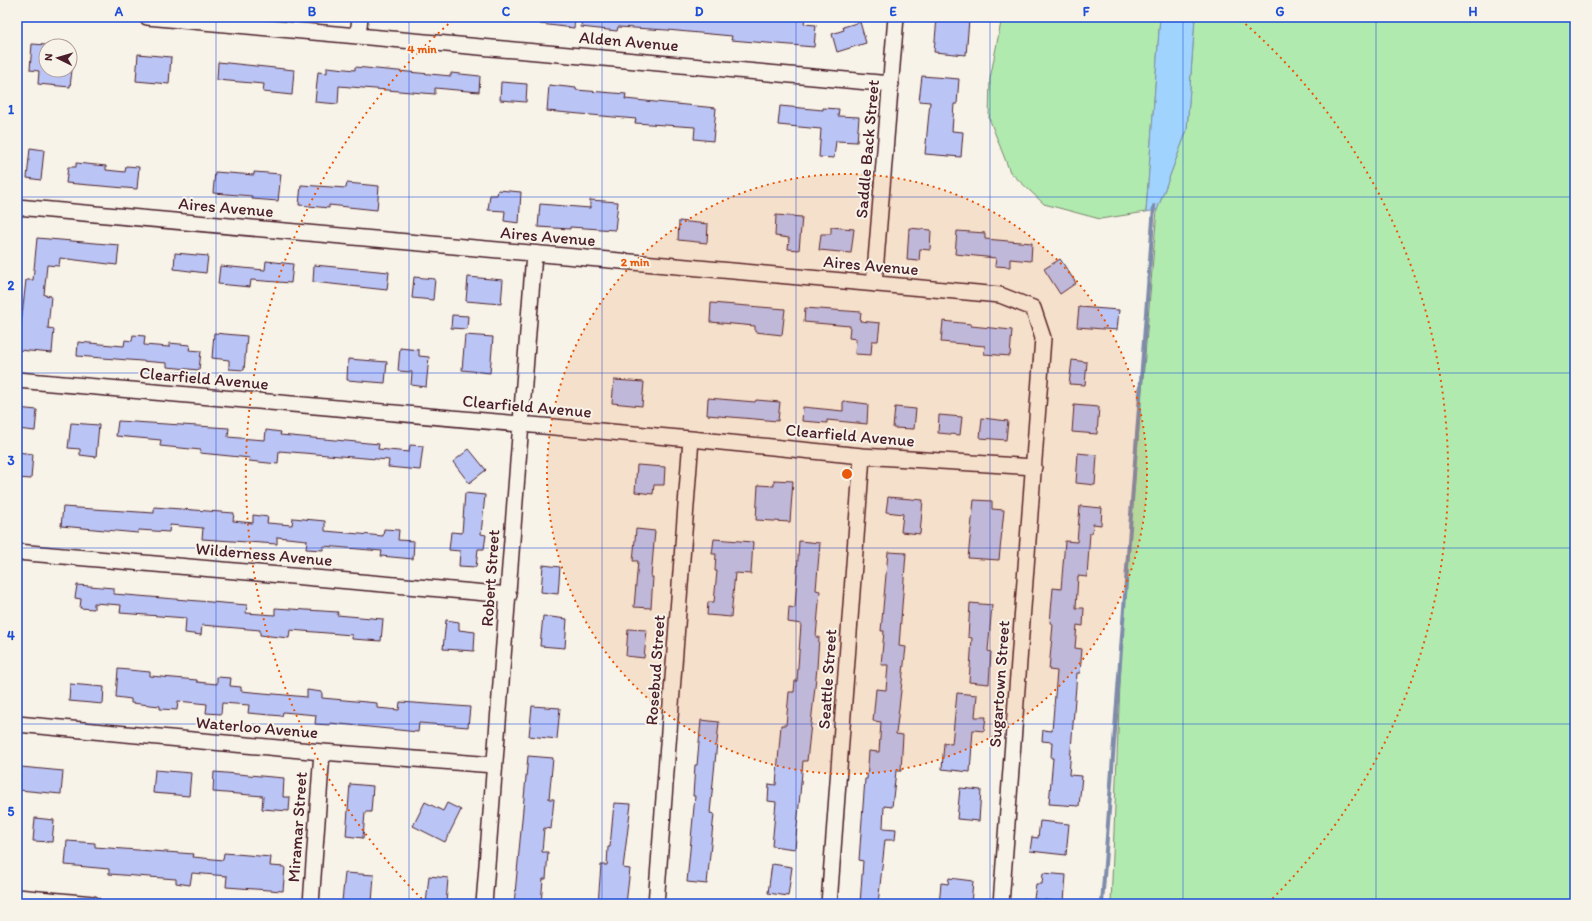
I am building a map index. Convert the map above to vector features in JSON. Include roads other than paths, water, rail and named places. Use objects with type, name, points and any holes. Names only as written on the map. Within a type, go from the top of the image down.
[{"type":"street","name":"Alden Avenue","points":[[147,17],[188,19],[358,36],[892,84]]},
{"type":"street","points":[[358,36],[360,17]]},
{"type":"street","name":"Saddle Back Street","points":[[874,284],[892,84],[896,17]]},
{"type":"street","name":"Aires Avenue","points":[[17,207],[1000,295],[1033,308],[1043,338],[1034,468]]},
{"type":"street","name":"Robert Street","points":[[484,904],[534,254]]},
{"type":"street","name":"Clearfield Avenue","points":[[17,380],[691,439],[862,456],[1034,468]]},
{"type":"street","name":"Rosebud Street","points":[[656,904],[691,439]]},
{"type":"street","name":"Seattle Street","points":[[829,904],[862,456]]},
{"type":"street","name":"Sugartown Street","points":[[1001,904],[1034,468]]},
{"type":"street","name":"Wilderness Avenue","points":[[17,552],[508,595]]},
{"type":"street","name":"Waterloo Avenue","points":[[17,724],[322,752],[494,765]]},
{"type":"street","name":"Miramar Street","points":[[311,904],[322,752]]},
{"type":"street","points":[[17,898],[93,904]]},
{"type":"water","points":[[1160,17],[1195,17],[1187,130],[1157,210],[1146,212]]},
{"type":"waterway","points":[[1102,904],[1154,206]]}]
